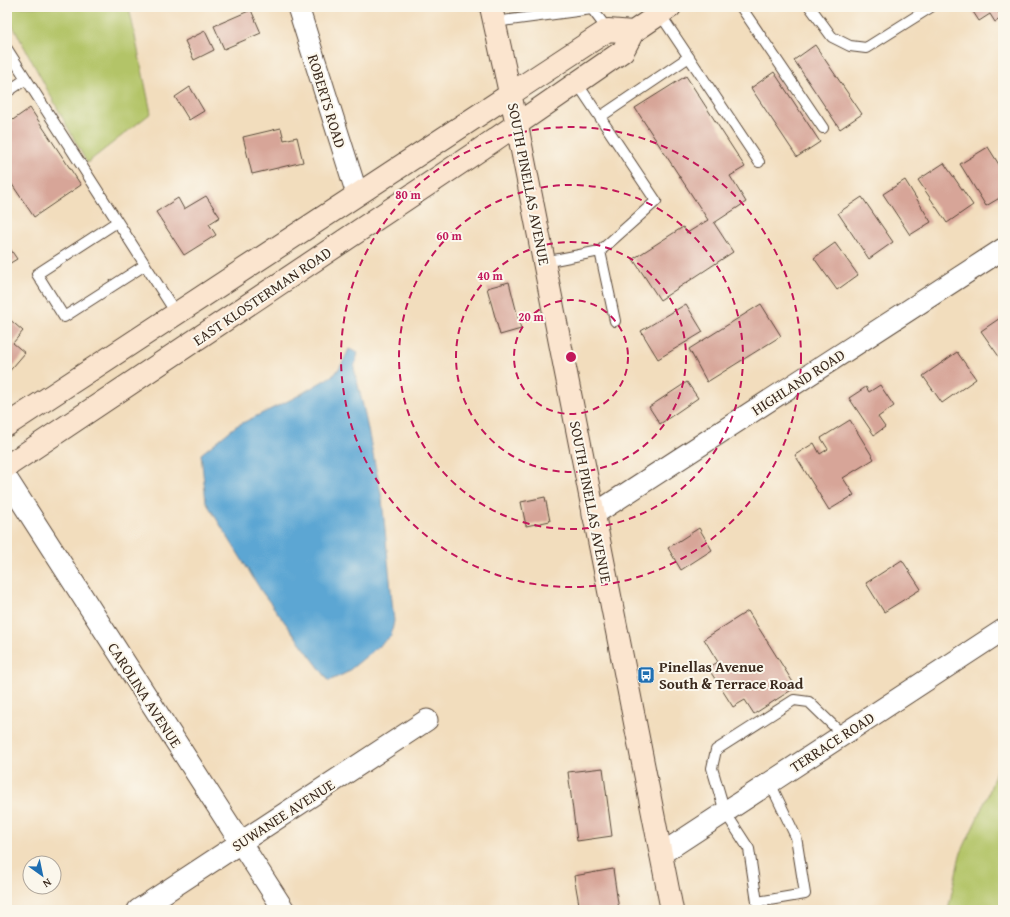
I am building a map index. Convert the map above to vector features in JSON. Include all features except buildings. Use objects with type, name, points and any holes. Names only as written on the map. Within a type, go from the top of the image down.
[{"type":"main road","points":[[7,425],[608,30],[633,32],[665,10]]},
{"type":"main road","name":"SOUTH PINELLAS AVENUE","points":[[493,15],[511,94],[672,910]]},
{"type":"main road","name":"EAST KLOSTERMAN ROAD","points":[[7,466],[517,125],[623,51],[633,32]]},
{"type":"street","name":"ROBERTS ROAD","points":[[298,7],[357,194]]},
{"type":"street","name":"HIGHLAND ROAD","points":[[593,515],[1003,249]]},
{"type":"street","name":"CAROLINA AVENUE","points":[[7,479],[284,910]]},
{"type":"street","name":"TERRACE ROAD","points":[[661,854],[1003,630]]},
{"type":"street","name":"SUWANEE AVENUE","points":[[138,910],[427,720]]},
{"type":"lane","points":[[741,7],[823,128]]},
{"type":"lane","points":[[810,7],[832,37],[850,46],[866,48],[931,7]]},
{"type":"lane","points":[[493,15],[594,8],[608,30]]},
{"type":"lane","points":[[665,10],[689,57],[758,162]]},
{"type":"lane","points":[[7,49],[176,313]]},
{"type":"lane","points":[[600,117],[689,57]]},
{"type":"lane","points":[[7,92],[26,79]]},
{"type":"lane","points":[[544,262],[600,250],[656,201],[577,83]]},
{"type":"lane","points":[[117,222],[37,274],[64,317],[145,265]]},
{"type":"lane","points":[[600,250],[615,321]]},
{"type":"lane","points":[[770,783],[796,837],[805,894],[757,902],[749,849],[725,812],[712,768],[716,750],[794,700],[808,702],[843,735]]},
{"type":"green space","points":[[7,7],[129,7],[151,113],[87,163],[7,15]]},
{"type":"green space","points":[[1003,750],[1003,910],[948,910],[960,855],[988,795]]},
{"type":"water","points":[[349,349],[358,353],[354,368],[382,499],[394,621],[391,636],[346,673],[329,681],[262,592],[206,502],[201,454],[236,426],[294,398],[335,374],[342,364]]},
{"type":"place","name":"Pinellas Avenue South & Terrace Road","points":[[646,675]]}]
